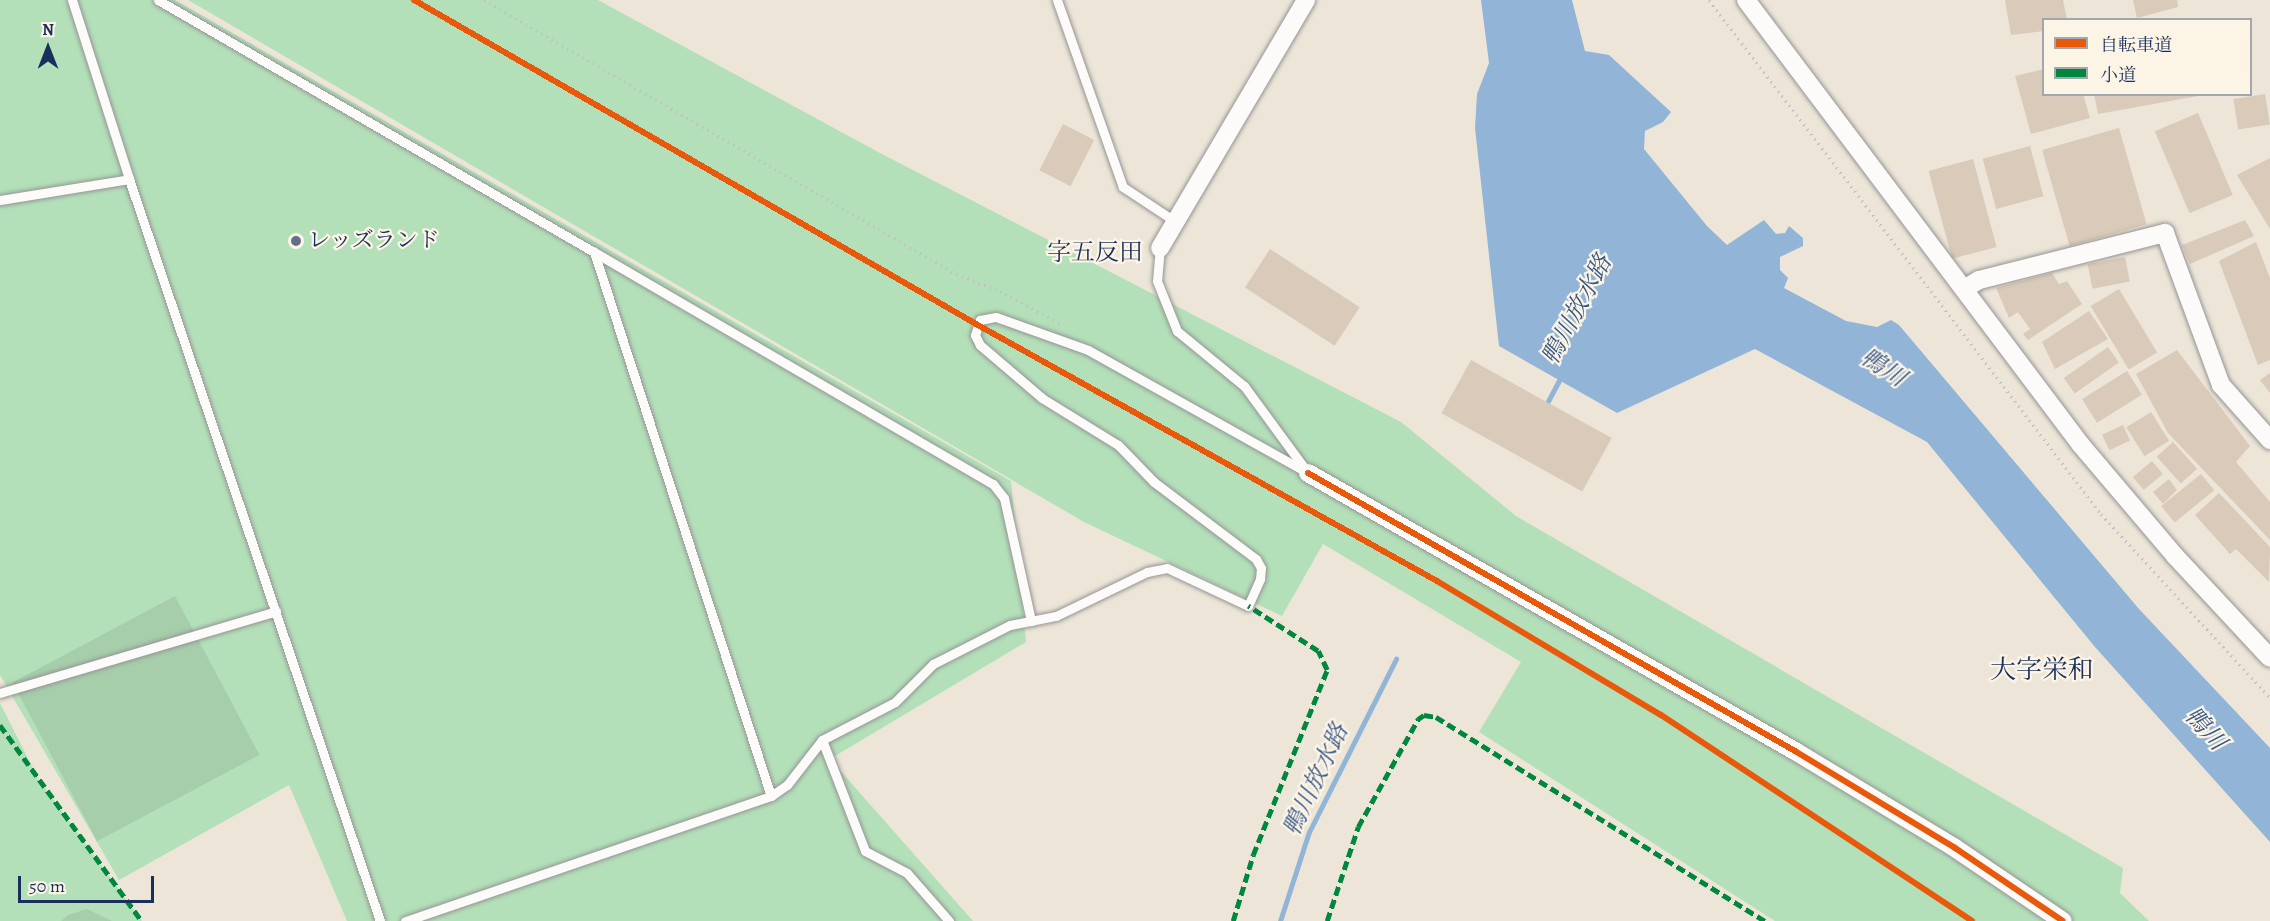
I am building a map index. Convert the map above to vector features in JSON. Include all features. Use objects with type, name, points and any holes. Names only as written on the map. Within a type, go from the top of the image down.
[{"type":"street","points":[[1160,248],[1306,0]]},
{"type":"street","points":[[1746,0],[2113,483],[2270,658]]},
{"type":"street","points":[[1964,289],[1979,280],[2165,232],[2220,385],[2270,440]]},
{"type":"street","points":[[1308,473],[1795,752],[1955,848],[2063,921]]},
{"type":"lane","points":[[72,0],[129,179],[380,921]]},
{"type":"lane","points":[[158,0],[993,484],[1004,498],[1031,621]]},
{"type":"lane","points":[[1057,0],[1123,187],[1176,222]]},
{"type":"lane","points":[[0,200],[129,179]]},
{"type":"lane","points":[[1160,248],[1157,281],[1170,320],[1187,342],[1230,371],[1244,386],[1308,473]]},
{"type":"lane","points":[[594,252],[771,796]]},
{"type":"lane","points":[[405,921],[771,796],[787,785],[822,740],[895,702],[933,664],[1010,625],[1056,616],[1147,572],[1167,568],[1248,606],[1261,568],[1245,550],[1154,482],[1119,445],[1056,408],[980,345],[975,324],[985,317],[996,317],[1088,350],[1308,473]]},
{"type":"lane","points":[[0,693],[276,611]]},
{"type":"lane","points":[[822,740],[865,851],[906,873],[950,921]]},
{"type":"path","points":[[414,0],[975,324],[1437,581],[1587,670],[1791,799],[1972,921]]},
{"type":"path","points":[[484,0],[956,274],[1000,291],[1070,329],[1088,350]]},
{"type":"path","points":[[1709,0],[2101,514],[2270,698]]},
{"type":"green space","name":"レッズランド","points":[[0,0],[175,0],[1011,481],[1026,642],[830,759],[973,921],[347,921],[289,785],[119,880],[0,675]]},
{"type":"green space","points":[[188,0],[598,0],[880,153],[1401,422],[1516,516],[2123,868],[2120,893],[2149,921],[1775,921],[1479,732],[1521,662],[1323,544],[1282,616],[1084,522]]},
{"type":"green space","points":[[175,596],[260,755],[97,841],[13,682]]},
{"type":"green space","points":[[0,703],[38,778],[142,921],[0,921]]},
{"type":"green space","points":[[87,909],[112,921],[61,921],[68,915]]},
{"type":"water","name":"鴨川","points":[[1481,0],[1572,0],[1585,51],[1609,55],[1671,112],[1663,122],[1645,131],[1644,149],[1707,226],[1727,245],[1764,220],[1776,234],[1785,233],[1789,226],[1803,238],[1803,246],[1780,257],[1780,270],[1788,278],[1784,288],[1846,321],[1877,327],[1891,320],[1899,325],[2139,609],[2270,748],[2270,842],[2095,647],[1927,442],[1755,349],[1617,413],[1499,346],[1475,128],[1477,94],[1489,63]]},
{"type":"building","points":[[2005,0],[2063,0],[2067,18],[2042,18],[2042,31],[2011,35]]},
{"type":"building","points":[[2133,0],[2177,0],[2178,7],[2137,18]]},
{"type":"building","points":[[2042,69],[2042,96],[2084,96],[2090,118],[2031,134],[2015,76]]},
{"type":"building","points":[[2265,94],[2270,125],[2238,130],[2233,99]]},
{"type":"building","points":[[2094,96],[2198,96],[2098,114]]},
{"type":"building","points":[[2198,113],[2233,195],[2190,213],[2155,131]]},
{"type":"building","points":[[1063,124],[1094,140],[1071,186],[1039,170]]},
{"type":"building","points":[[2119,128],[2147,224],[2070,246],[2042,150]]},
{"type":"building","points":[[2030,146],[2043,196],[1996,209],[1983,159]]},
{"type":"building","points":[[2270,158],[2270,229],[2237,175]]},
{"type":"building","points":[[1973,159],[1997,247],[1952,259],[1929,171]]},
{"type":"building","points":[[2245,220],[2254,236],[2190,264],[2182,245]]},
{"type":"building","points":[[2256,242],[2270,278],[2270,360],[2258,365],[2219,261]]},
{"type":"building","points":[[1270,249],[1360,307],[1335,346],[1245,288]]},
{"type":"building","points":[[2125,257],[2130,282],[2092,289],[2088,264]]},
{"type":"building","points":[[2052,273],[2059,284],[2067,281],[2082,304],[2028,340],[2023,334],[2030,329],[2018,312],[2009,318],[1996,288]]},
{"type":"building","points":[[2119,289],[2157,352],[2129,369],[2091,306]]},
{"type":"building","points":[[2089,311],[2108,339],[2055,369],[2042,342]]},
{"type":"building","points":[[2108,347],[2119,363],[2075,394],[2064,378]]},
{"type":"building","points":[[2177,350],[2250,446],[2236,462],[2270,502],[2270,540],[2168,433],[2136,374]]},
{"type":"building","points":[[1471,360],[1612,438],[1582,491],[1441,413]]},
{"type":"building","points":[[2127,371],[2142,395],[2097,423],[2082,399]]},
{"type":"building","points":[[2270,373],[2270,393],[2260,380]]},
{"type":"building","points":[[2151,412],[2169,441],[2144,456],[2126,427]]},
{"type":"building","points":[[2123,425],[2130,440],[2109,450],[2102,435]]},
{"type":"building","points":[[2173,442],[2197,469],[2181,483],[2157,457]]},
{"type":"building","points":[[2152,461],[2163,474],[2144,490],[2133,477]]},
{"type":"building","points":[[2201,474],[2214,490],[2175,522],[2161,506]]},
{"type":"building","points":[[2169,479],[2177,490],[2163,504],[2153,492]]},
{"type":"building","points":[[2219,493],[2270,547],[2269,582],[2236,549],[2230,554],[2195,515]]},
{"type":"waterway","name":"鴨川放水路","points":[[1547,403],[1562,375]]},
{"type":"waterway","name":"鴨川放水路","points":[[1280,921],[1309,832],[1396,659]]},
{"type":"marked path","points":[[1233,921],[1253,855],[1327,670],[1318,651],[1248,606]]},
{"type":"marked path","points":[[1327,921],[1358,827],[1418,719],[1424,715],[1436,717],[1765,921]]},
{"type":"marked path","points":[[0,725],[142,921]]},
{"type":"cycle path","points":[[414,0],[976,324],[1437,581],[1661,715],[1972,921]]},
{"type":"cycle path","points":[[1308,473],[1795,751],[1955,848],[2063,921]]},
{"type":"place","name":"レッズランド","points":[[296,241]]},
{"type":"district","name":"字五反田","points":[[1095,253]]},
{"type":"district","name":"大字栄和","points":[[2042,670]]}]
